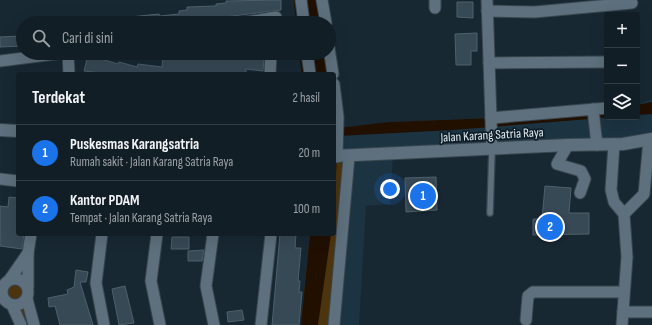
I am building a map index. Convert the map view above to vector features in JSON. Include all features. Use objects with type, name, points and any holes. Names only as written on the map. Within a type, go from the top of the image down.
[{"type":"street","points":[[301,0],[303,16]]},
{"type":"street","points":[[322,0],[325,16]]},
{"type":"street","points":[[492,149],[487,5],[535,12],[632,4]]},
{"type":"street","points":[[0,61],[16,59]]},
{"type":"street","points":[[68,60],[69,72]]},
{"type":"street","points":[[270,72],[271,60]]},
{"type":"street","points":[[308,60],[310,72]]},
{"type":"street","points":[[331,60],[333,72]]},
{"type":"street","points":[[489,63],[604,62]]},
{"type":"street","points":[[336,100],[338,116],[336,143]]},
{"type":"street","points":[[491,118],[604,108]]},
{"type":"street","points":[[593,109],[597,145]]},
{"type":"street","points":[[0,130],[16,131]]},
{"type":"street","points":[[624,214],[644,194],[650,140]]},
{"type":"street","name":"Jalan Karang Satria Raya","points":[[336,156],[349,157],[568,145],[597,145],[650,140]]},
{"type":"street","points":[[614,144],[611,190],[614,202],[624,214],[627,257],[622,325]]},
{"type":"street","points":[[568,145],[557,164],[581,171],[585,179],[580,193]]},
{"type":"street","points":[[334,325],[349,157]]},
{"type":"street","points":[[0,179],[16,181]]},
{"type":"street","points":[[32,236],[28,253],[29,293],[27,299],[34,325]]},
{"type":"street","points":[[102,236],[96,283],[104,325]]},
{"type":"street","points":[[157,236],[151,281],[160,325]]},
{"type":"street","points":[[213,236],[206,286],[214,325]]},
{"type":"street","points":[[261,325],[270,236]]},
{"type":"street","points":[[21,325],[2,296],[2,289],[5,282],[28,253]]},
{"type":"street","points":[[5,282],[17,278],[24,281],[28,287]]},
{"type":"street","points":[[526,320],[528,296],[533,292],[624,292]]},
{"type":"street","points":[[6,302],[20,304],[27,299]]},
{"type":"street","points":[[623,312],[652,312]]},
{"type":"lane","points":[[490,213],[492,149]]},
{"type":"shaded area","points":[[301,0],[322,0],[325,16],[303,16]]},
{"type":"shaded area","points":[[308,60],[330,60],[333,72],[310,72]]},
{"type":"shaded area","points":[[652,99],[652,139],[393,154],[390,204],[366,206],[359,325],[334,325],[338,133],[390,122],[491,118],[604,117],[604,120],[640,120],[640,104]]},
{"type":"shaded area","points":[[652,102],[652,114],[640,115],[640,104]]},
{"type":"shaded area","points":[[336,106],[338,128],[390,122],[494,118],[604,108],[604,118],[453,130],[338,136],[336,174]]},
{"type":"shaded area","points":[[336,156],[349,157],[334,325],[301,325],[310,236],[336,236]]},
{"type":"shaded area","points":[[310,236],[331,236],[318,325],[301,325]]},
{"type":"shaded area","points":[[23,263],[29,293],[27,299],[34,325],[21,325],[12,305],[0,299],[0,284],[10,279]]},
{"type":"building","points":[[281,0],[281,10],[233,16],[160,16],[179,14],[179,11],[187,10],[187,7],[216,6],[216,4],[226,3],[226,1]]},
{"type":"building","points":[[457,2],[473,2],[473,18],[457,17]]},
{"type":"building","points":[[159,14],[160,16],[140,16]]},
{"type":"building","points":[[477,33],[477,51],[471,51],[471,65],[456,65],[455,34]]},
{"type":"building","points":[[16,36],[16,46],[0,47],[0,37]]},
{"type":"building","points":[[87,60],[105,60],[137,67],[138,64],[162,67],[162,60],[264,60],[263,71],[246,69],[246,72],[84,71]]},
{"type":"building","points":[[436,177],[437,210],[406,212],[405,178]]},
{"type":"building","points":[[545,186],[571,188],[569,213],[589,213],[589,234],[533,235],[533,219],[542,219]]},
{"type":"building","points":[[9,197],[16,198],[16,236],[24,236],[22,249],[0,246],[0,206],[8,207]]},
{"type":"building","points":[[280,236],[296,236],[295,248],[301,248],[298,281],[300,281],[299,292],[302,292],[299,325],[272,325]]},
{"type":"building","points":[[172,237],[189,237],[189,249],[171,249]]},
{"type":"building","points":[[204,250],[202,261],[188,261],[188,251]]},
{"type":"building","points":[[76,270],[88,272],[86,282],[80,282],[93,325],[60,325],[55,306],[49,307],[48,298],[68,294],[67,290],[74,287]]},
{"type":"building","points":[[125,286],[134,323],[119,325],[112,289]]},
{"type":"building","points":[[242,310],[244,320],[228,322],[227,312]]},
{"type":"waterway","points":[[295,0],[297,16]]},
{"type":"waterway","points":[[302,60],[303,72]]},
{"type":"place","name":"Puskesmas Karangsatria","points":[[423,196]]},
{"type":"place","name":"Kantor PDAM","points":[[550,227]]}]
